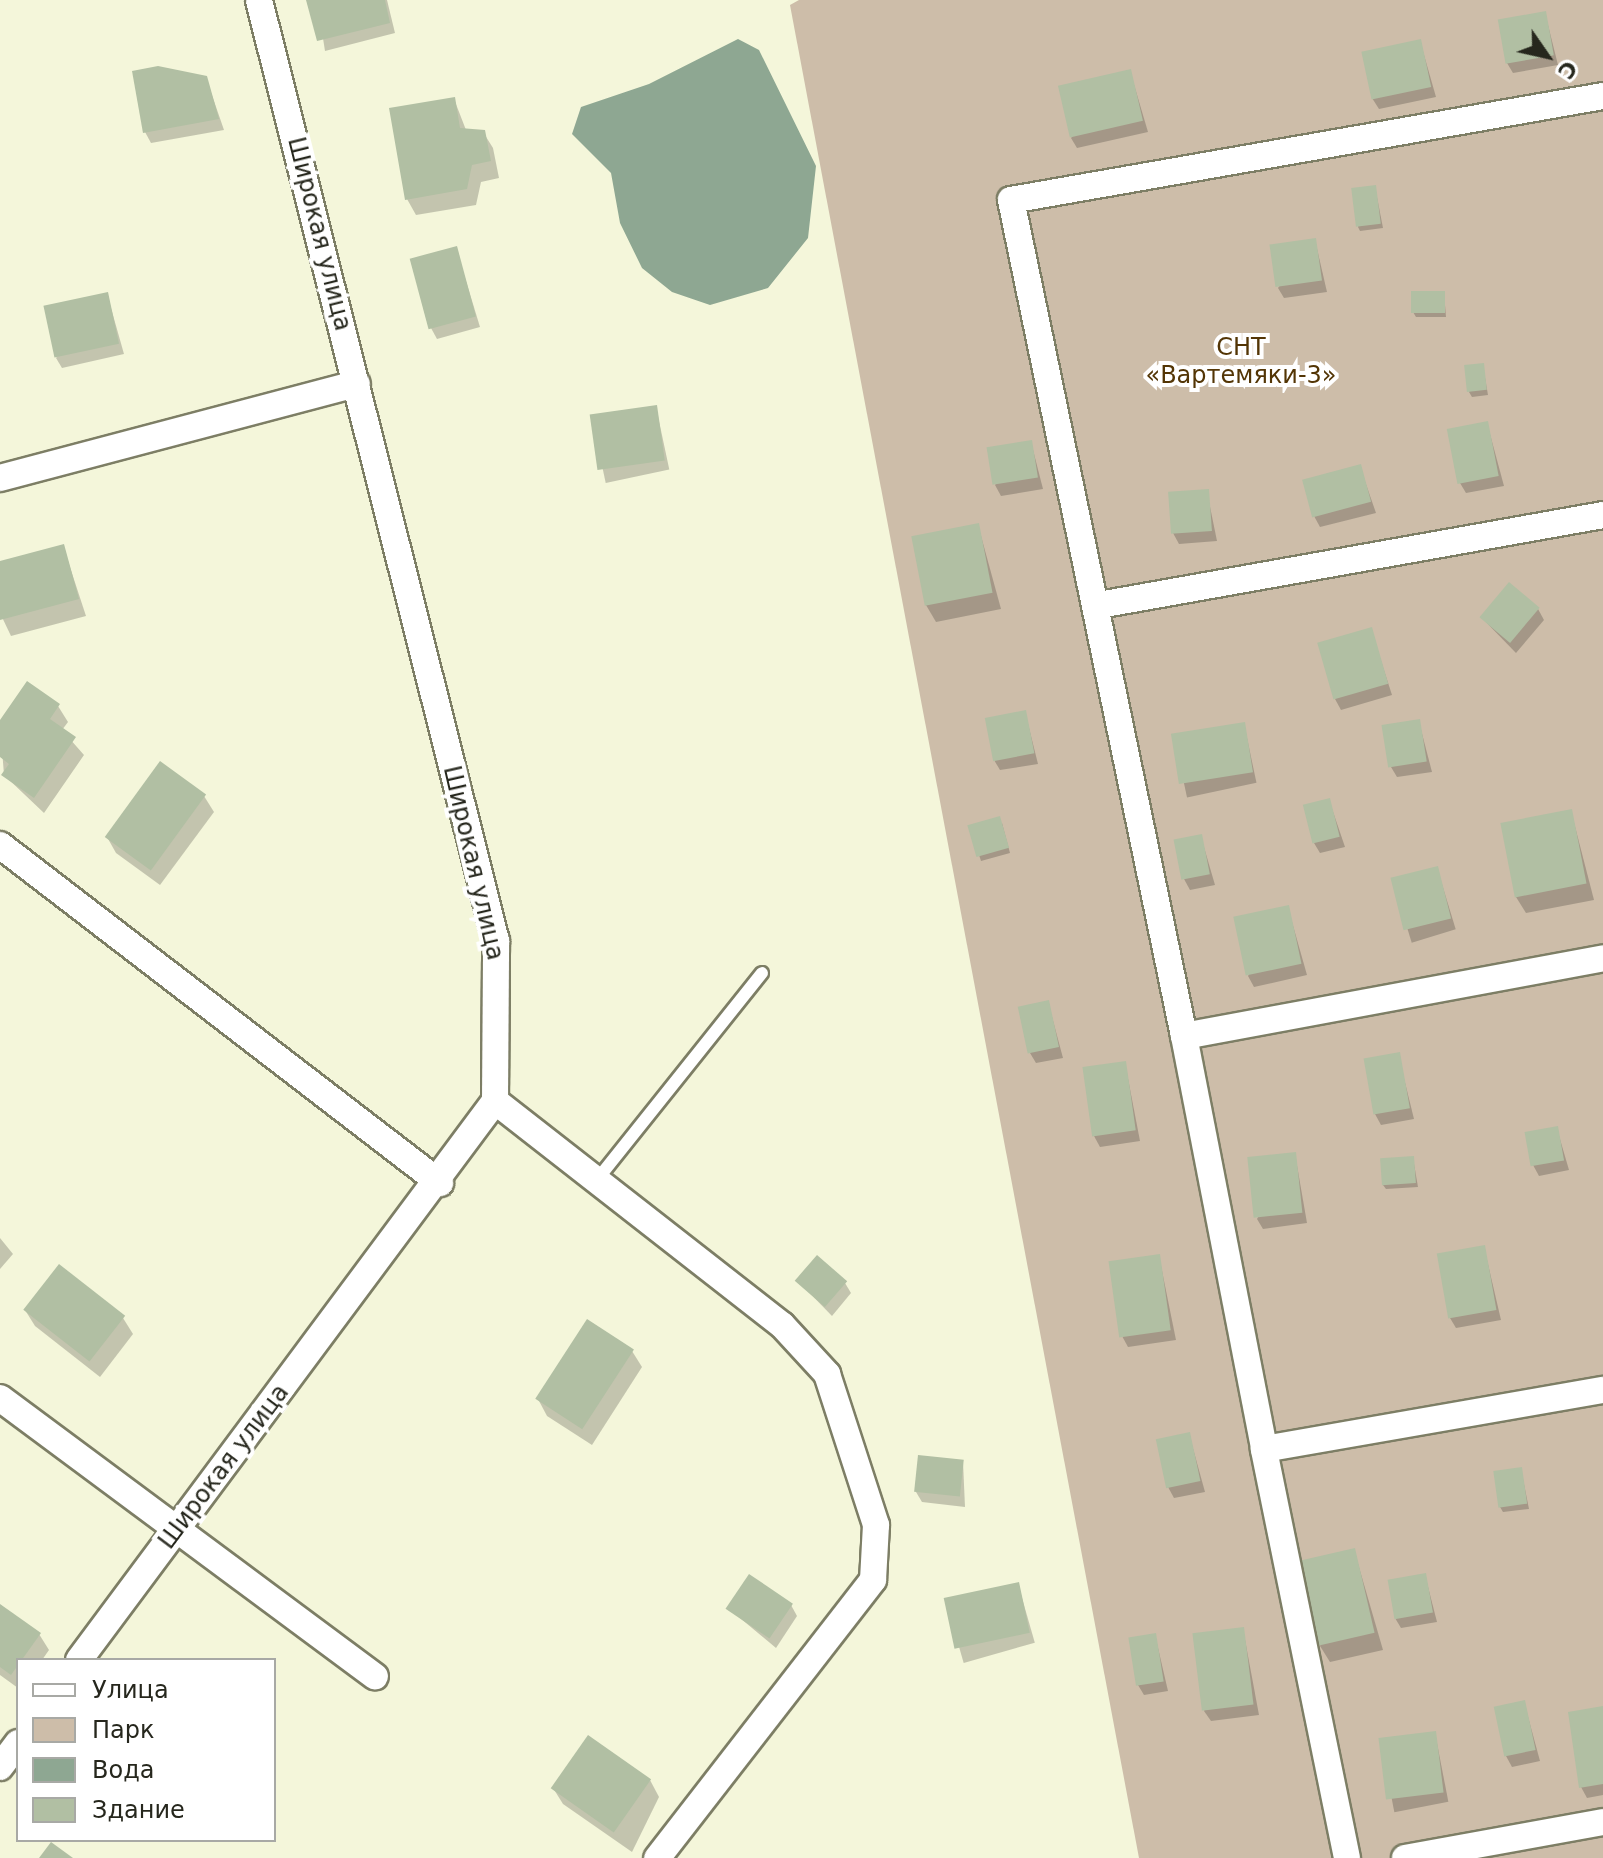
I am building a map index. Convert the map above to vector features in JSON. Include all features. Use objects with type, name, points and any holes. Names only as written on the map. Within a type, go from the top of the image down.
[{"type":"street","name":"Широкая улица","points":[[80,1658],[440,1183],[495,1101],[496,941],[259,0]]},
{"type":"street","points":[[1347,1858],[1099,605],[1011,200],[1603,96]]},
{"type":"street","points":[[0,478],[357,384]]},
{"type":"street","points":[[1099,605],[1603,515]]},
{"type":"street","points":[[0,845],[440,1183]]},
{"type":"street","points":[[1184,1036],[1603,958]]},
{"type":"street","points":[[495,1101],[782,1325],[827,1374],[876,1525],[873,1580],[657,1858]]},
{"type":"street","points":[[1264,1449],[1603,1390]]},
{"type":"street","points":[[0,1398],[375,1676]]},
{"type":"street","points":[[0,1767],[16,1746]]},
{"type":"street","points":[[1405,1858],[1603,1822]]},
{"type":"lane","points":[[596,1181],[762,973]]},
{"type":"green space","name":"СНТ «Вартемяки-3»","points":[[799,0],[1603,0],[1603,1858],[1139,1858],[790,5]]},
{"type":"water","points":[[738,39],[759,50],[816,166],[808,238],[768,288],[710,305],[672,292],[642,268],[620,223],[611,173],[572,134],[581,107],[649,84]]},
{"type":"building","points":[[306,0],[385,0],[390,23],[317,41]]},
{"type":"building","points":[[1546,11],[1554,55],[1506,64],[1498,20]]},
{"type":"building","points":[[1421,39],[1431,87],[1372,100],[1361,52]]},
{"type":"building","points":[[158,66],[207,76],[219,119],[143,133],[132,71]]},
{"type":"building","points":[[1131,69],[1143,121],[1070,138],[1058,86]]},
{"type":"building","points":[[455,97],[460,128],[485,130],[491,161],[472,165],[467,189],[405,200],[389,108]]},
{"type":"building","points":[[1376,185],[1381,224],[1356,227],[1351,188]]},
{"type":"building","points":[[1316,238],[1322,281],[1275,287],[1269,245]]},
{"type":"building","points":[[457,246],[476,317],[429,329],[410,259]]},
{"type":"building","points":[[1411,291],[1445,291],[1445,313],[1411,313]]},
{"type":"building","points":[[108,292],[119,344],[54,358],[43,306]]},
{"type":"building","points":[[1484,363],[1487,390],[1467,392],[1464,365]]},
{"type":"building","points":[[657,405],[665,460],[597,470],[590,414]]},
{"type":"building","points":[[1488,421],[1499,476],[1457,484],[1447,429]]},
{"type":"building","points":[[1032,440],[1038,478],[993,485],[987,447]]},
{"type":"building","points":[[1361,464],[1371,502],[1312,517],[1302,480]]},
{"type":"building","points":[[1209,489],[1212,531],[1171,534],[1168,492]]},
{"type":"building","points":[[979,523],[993,593],[925,606],[911,536]]},
{"type":"building","points":[[64,544],[79,599],[0,620],[0,561]]},
{"type":"building","points":[[1509,582],[1540,608],[1510,643],[1479,617]]},
{"type":"building","points":[[1372,627],[1388,684],[1333,699],[1317,643]]},
{"type":"building","points":[[27,681],[60,704],[50,719],[76,737],[34,798],[1,775],[9,764],[0,757],[0,720]]},
{"type":"building","points":[[1026,710],[1034,753],[993,761],[985,718]]},
{"type":"building","points":[[1420,719],[1427,761],[1388,768],[1381,725]]},
{"type":"building","points":[[1245,722],[1253,772],[1179,784],[1171,734]]},
{"type":"building","points":[[160,761],[206,795],[151,871],[105,837]]},
{"type":"building","points":[[1330,798],[1340,837],[1313,844],[1303,805]]},
{"type":"building","points":[[1572,809],[1587,884],[1515,898],[1500,823]]},
{"type":"building","points":[[1000,816],[1009,848],[976,857],[967,825]]},
{"type":"building","points":[[1202,834],[1210,874],[1181,880],[1174,840]]},
{"type":"building","points":[[1438,866],[1451,918],[1404,930],[1390,878]]},
{"type":"building","points":[[1289,905],[1301,964],[1246,976],[1233,917]]},
{"type":"building","points":[[1049,1000],[1059,1047],[1028,1054],[1018,1007]]},
{"type":"building","points":[[1400,1052],[1410,1108],[1373,1115],[1364,1058]]},
{"type":"building","points":[[1126,1061],[1136,1130],[1092,1136],[1082,1067]]},
{"type":"building","points":[[1558,1126],[1564,1160],[1531,1166],[1525,1132]]},
{"type":"building","points":[[1296,1152],[1302,1213],[1254,1218],[1247,1157]]},
{"type":"building","points":[[1414,1156],[1416,1183],[1382,1185],[1380,1158]]},
{"type":"building","points":[[1485,1245],[1496,1310],[1448,1319],[1437,1254]]},
{"type":"building","points":[[1160,1254],[1171,1330],[1119,1337],[1109,1261]]},
{"type":"building","points":[[817,1255],[847,1281],[825,1307],[795,1281]]},
{"type":"building","points":[[59,1264],[125,1316],[89,1361],[23,1310]]},
{"type":"building","points":[[587,1319],[634,1349],[582,1429],[535,1399]]},
{"type":"building","points":[[1190,1432],[1200,1481],[1166,1488],[1156,1439]]},
{"type":"building","points":[[918,1455],[964,1460],[960,1497],[914,1492]]},
{"type":"building","points":[[1522,1467],[1527,1504],[1498,1508],[1493,1471]]},
{"type":"building","points":[[1355,1548],[1375,1633],[1319,1646],[1299,1561]]},
{"type":"building","points":[[1426,1573],[1433,1612],[1395,1619],[1388,1580]]},
{"type":"building","points":[[749,1574],[793,1604],[769,1638],[726,1609]]},
{"type":"building","points":[[1019,1582],[1030,1633],[954,1649],[944,1598]]},
{"type":"building","points":[[0,1604],[41,1633],[23,1658],[16,1658],[16,1668],[11,1675],[0,1667]]},
{"type":"building","points":[[1244,1627],[1254,1704],[1202,1711],[1192,1633]]},
{"type":"building","points":[[1156,1633],[1164,1681],[1136,1686],[1128,1637]]},
{"type":"building","points":[[1525,1700],[1536,1750],[1504,1757],[1494,1707]]},
{"type":"building","points":[[1603,1706],[1603,1784],[1579,1788],[1568,1712]]},
{"type":"building","points":[[1436,1731],[1444,1793],[1386,1800],[1378,1738]]},
{"type":"building","points":[[588,1735],[651,1779],[614,1832],[551,1788]]},
{"type":"building","points":[[51,1842],[73,1858],[39,1858]]}]
